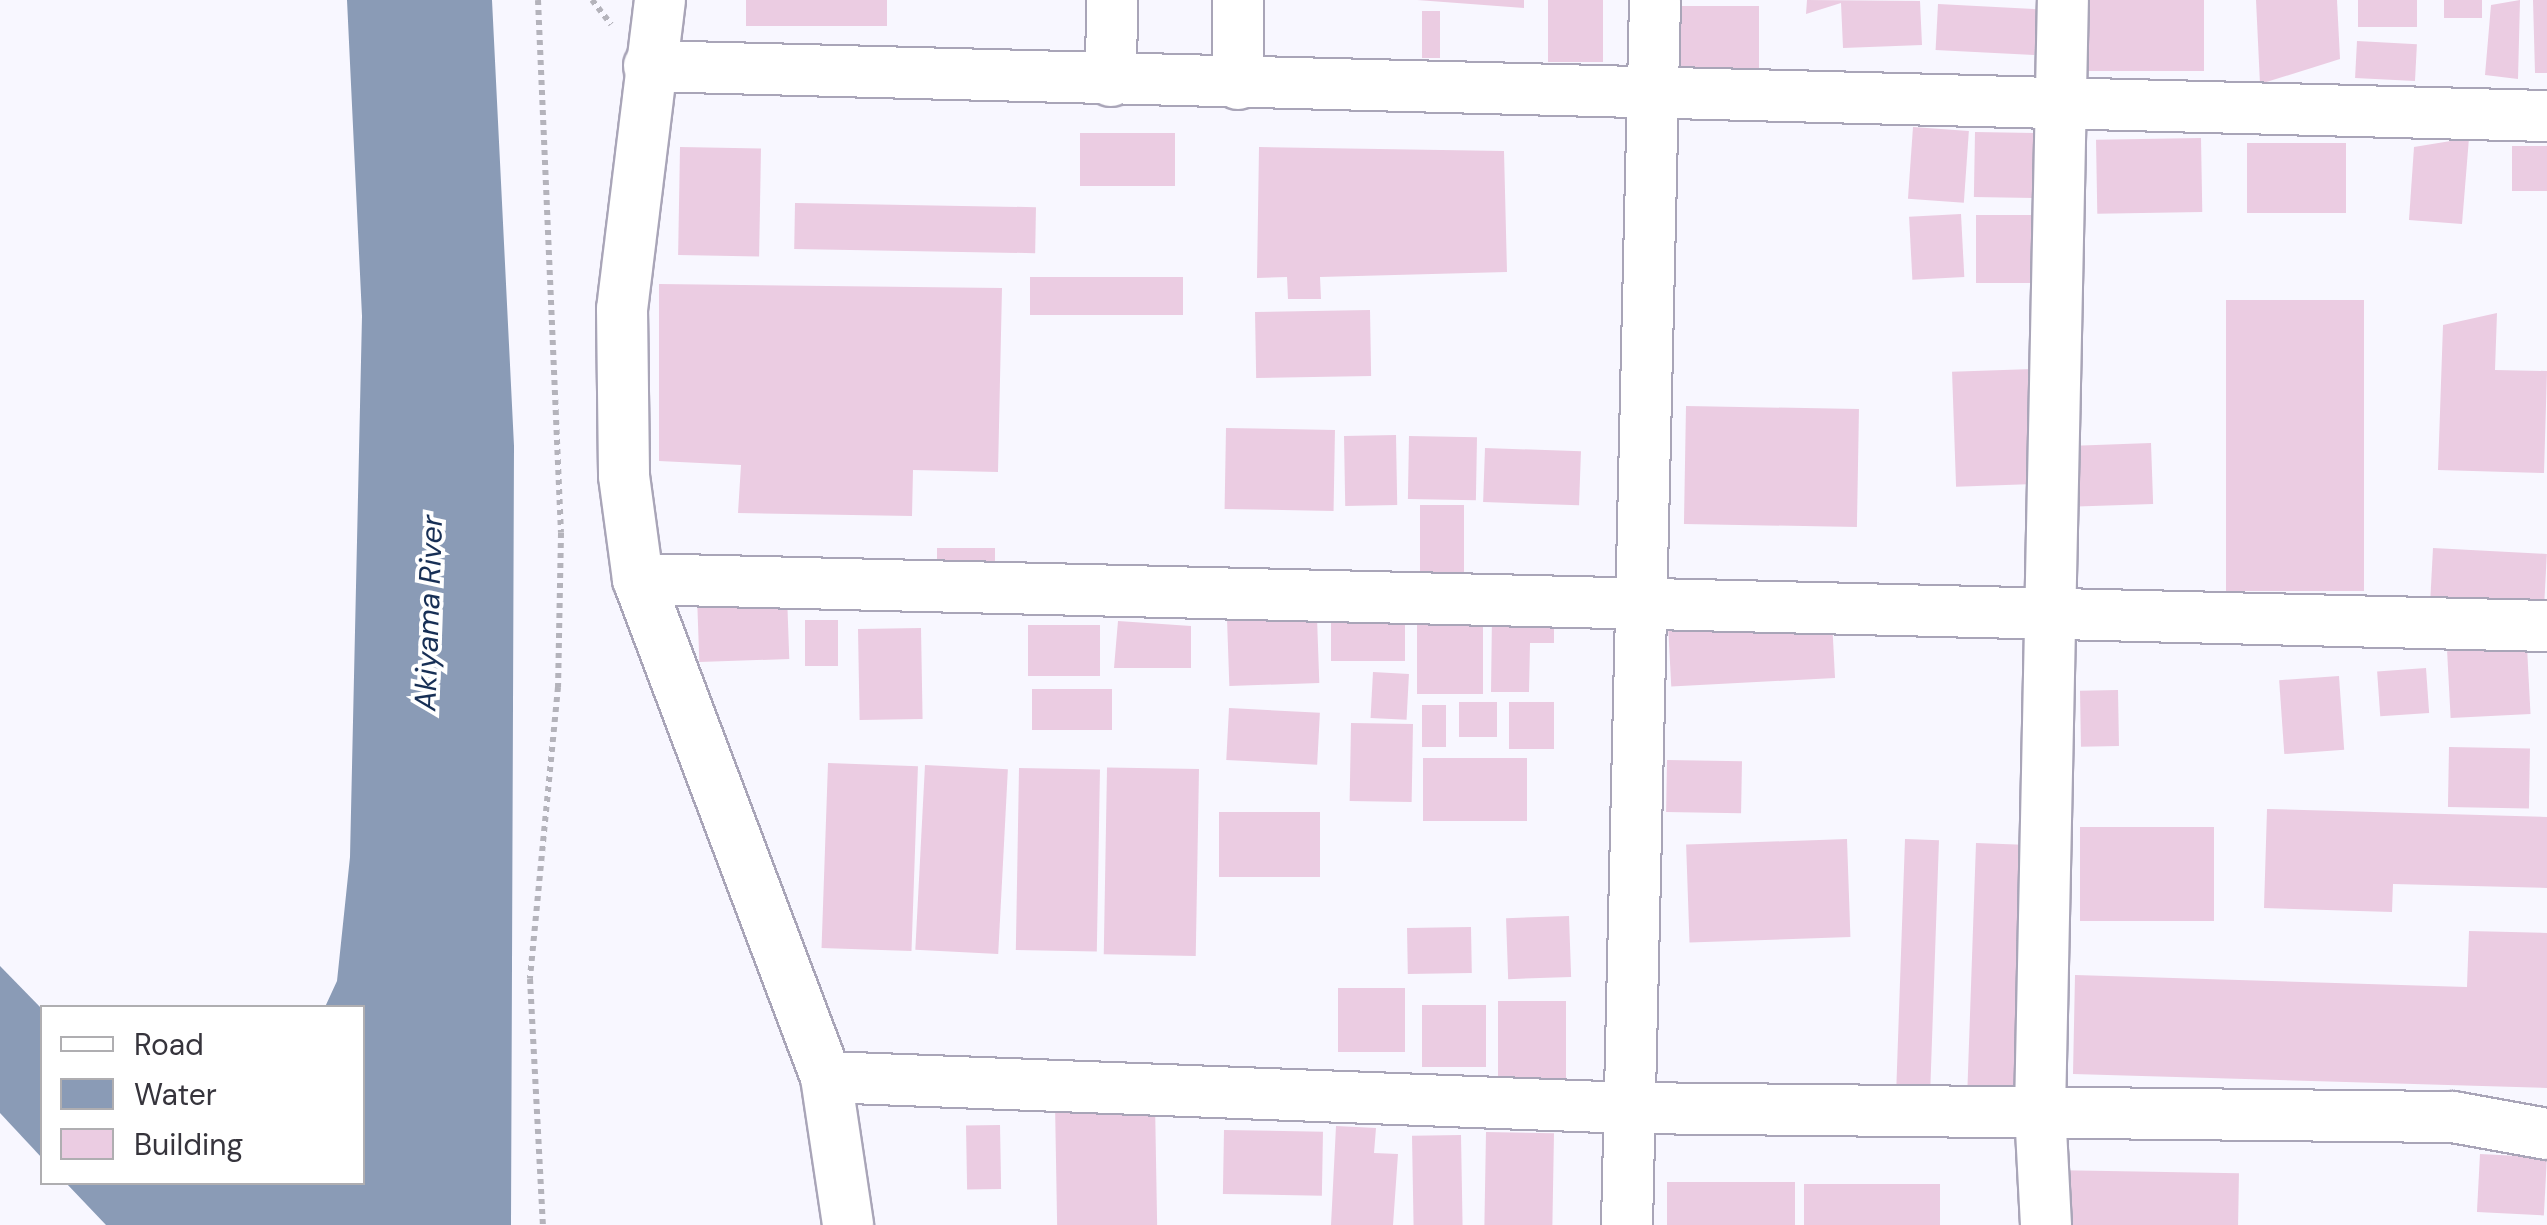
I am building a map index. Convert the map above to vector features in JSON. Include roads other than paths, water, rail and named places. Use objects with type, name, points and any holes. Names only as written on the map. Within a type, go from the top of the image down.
[{"type":"street","points":[[660,0],[671,69],[622,309],[624,476],[826,1077],[848,1225]]},
{"type":"street","points":[[1111,81],[1112,0]]},
{"type":"street","points":[[1238,0],[1238,84]]},
{"type":"street","points":[[1626,1225],[1638,600],[1656,0]]},
{"type":"street","points":[[2046,1225],[2040,1112],[2063,0]]},
{"type":"street","points":[[671,69],[2547,116]]},
{"type":"street","points":[[657,580],[1638,600],[2547,626]]},
{"type":"street","points":[[826,1077],[1630,1108],[2453,1117],[2547,1134]]},
{"type":"water","name":"Akiyama River","points":[[347,0],[492,0],[514,446],[511,1225],[106,1225],[68,1185],[365,1185],[365,1005],[326,1005],[337,981],[350,857],[362,316]]},
{"type":"water","points":[[0,966],[40,1007],[40,1156],[0,1113]]}]
